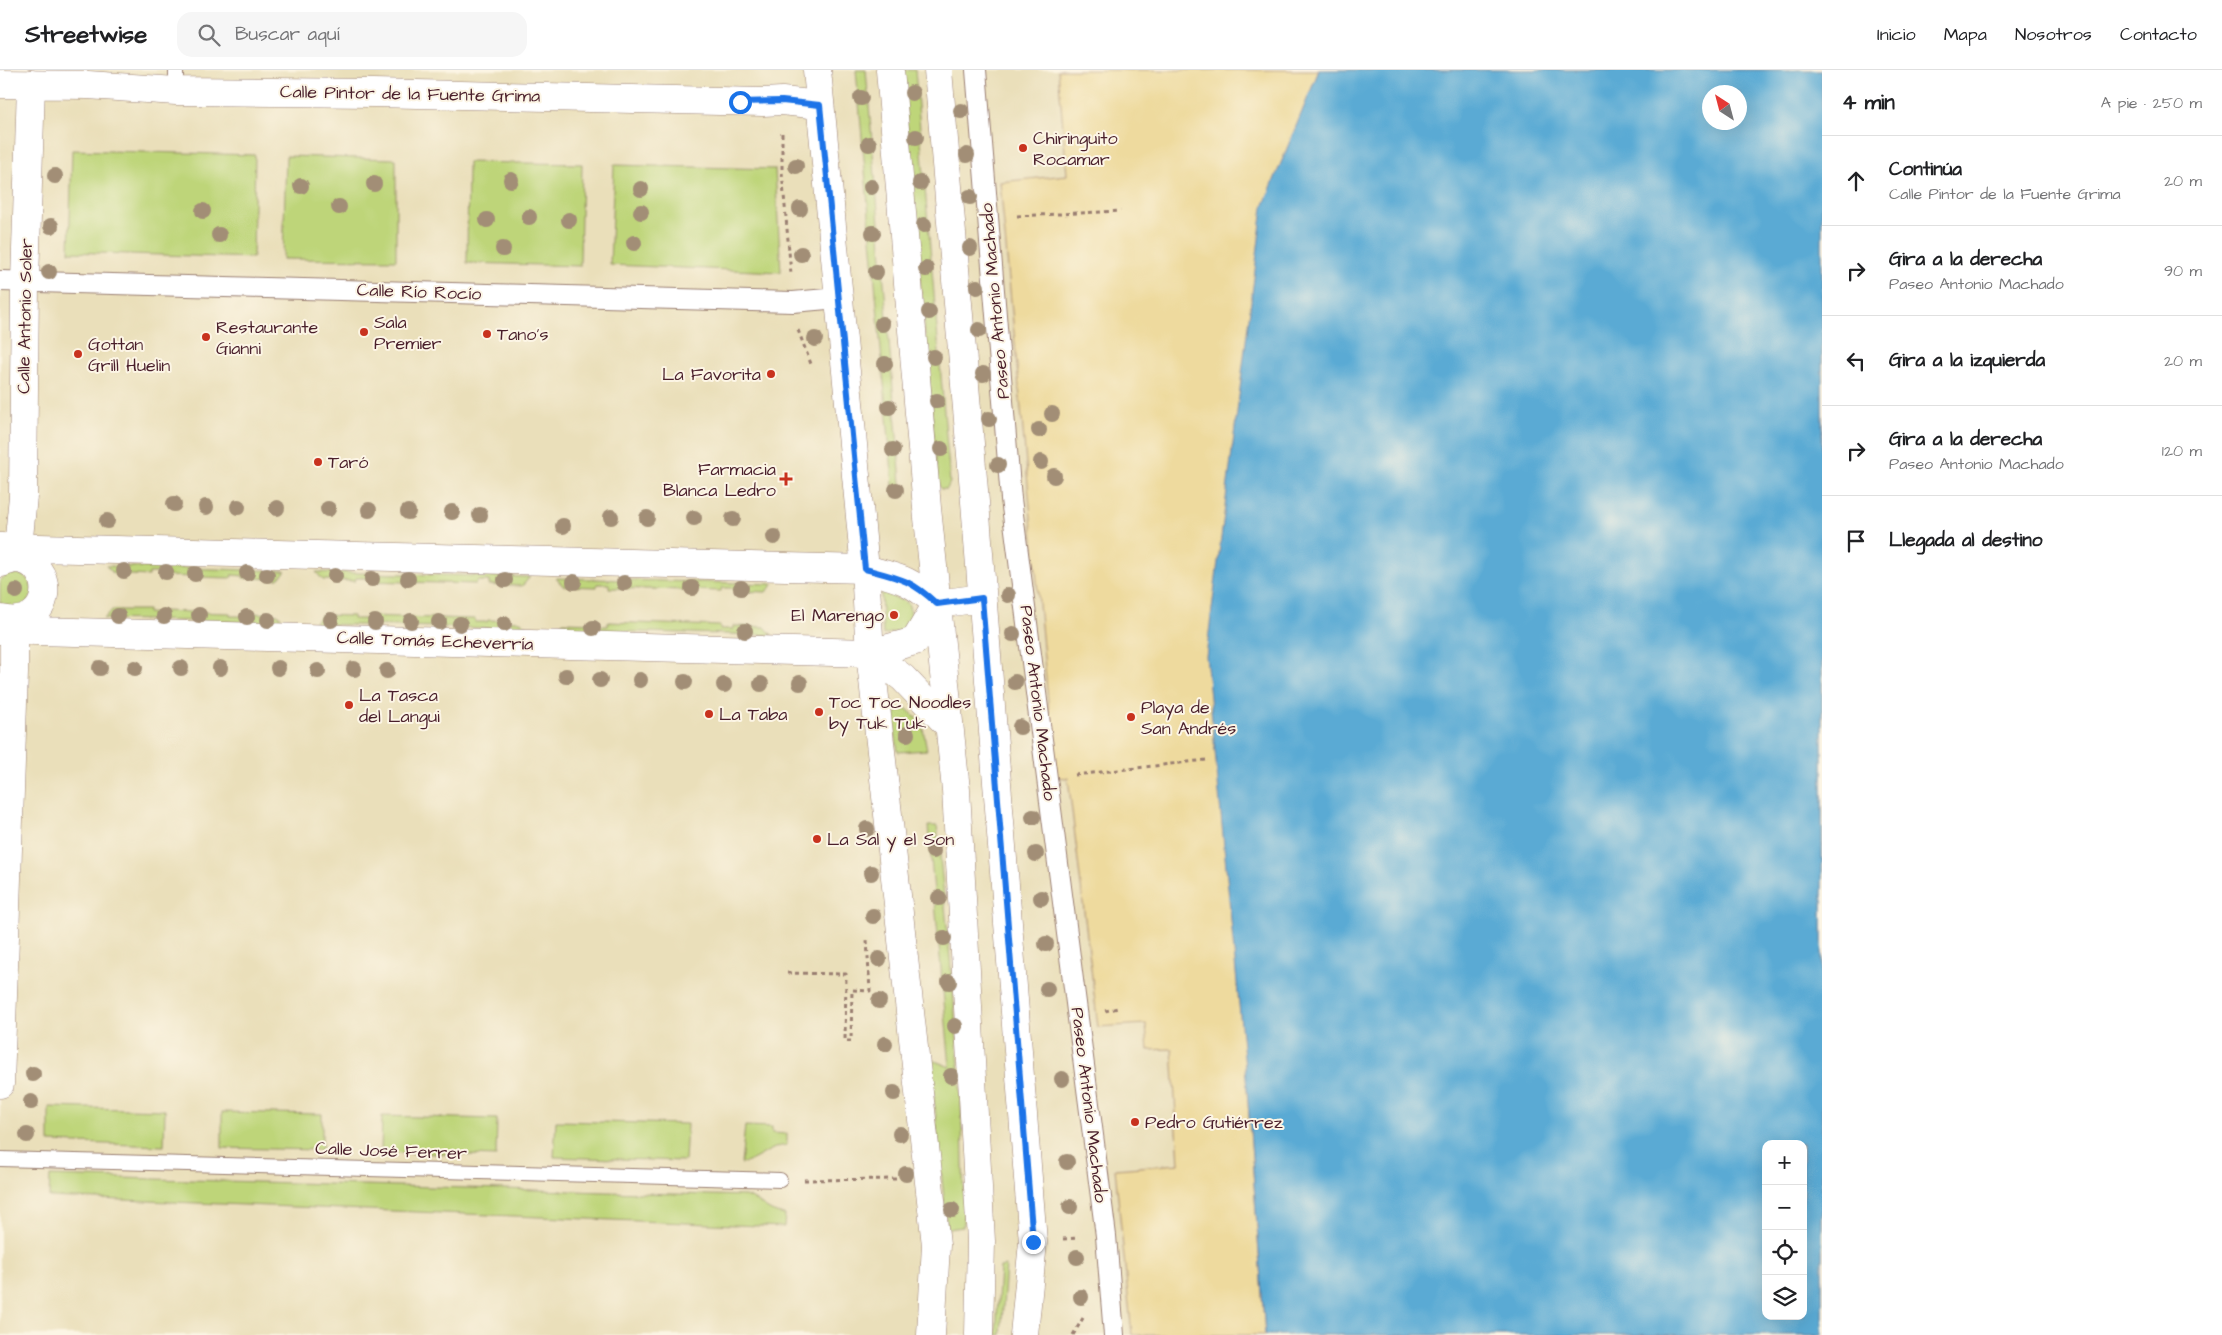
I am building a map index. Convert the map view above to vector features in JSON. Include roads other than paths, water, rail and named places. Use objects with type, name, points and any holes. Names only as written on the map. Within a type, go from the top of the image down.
[{"type":"main road","points":[[817,70],[865,569],[870,653],[936,1245],[931,1335]]},
{"type":"main road","points":[[890,70],[948,726],[956,790],[982,1242],[979,1335]]},
{"type":"main road","name":"Paseo Antonio Machado","points":[[938,70],[1033,1242],[1024,1335]]},
{"type":"main road","name":"Calle Pintor de la Fuente Grima","points":[[0,84],[105,86],[176,80],[373,93],[782,101],[820,105]]},
{"type":"main road","name":"Calle Antonio Soler","points":[[8,554],[22,496],[13,281],[31,84]]},
{"type":"main road","points":[[8,554],[865,569],[905,579],[922,590],[937,604]]},
{"type":"main road","points":[[0,1084],[14,673],[7,625],[33,616],[43,604],[46,587],[40,572],[27,562],[8,554]]},
{"type":"main road","points":[[937,604],[982,598]]},
{"type":"main road","name":"Calle Tomás Echeverría","points":[[7,625],[572,646],[870,653],[914,641],[937,604]]},
{"type":"main road","points":[[870,653],[903,678],[948,726]]},
{"type":"street","name":"Paseo Antonio Machado","points":[[976,70],[1011,499],[1106,1236],[1114,1335]]},
{"type":"street","name":"Calle Río Rocío","points":[[13,281],[793,302],[838,298]]},
{"type":"lane","name":"Calle José Ferrer","points":[[0,1159],[780,1180]]},
{"type":"water","points":[[1319,70],[1822,70],[1822,1335],[1265,1335],[1247,1089],[1206,656],[1263,207]]},
{"type":"place","name":"Chiringuito Rocamar","points":[[1023,148]]},
{"type":"place","name":"Sala Premier","points":[[364,332]]},
{"type":"place","name":"Tano's","points":[[487,334]]},
{"type":"place","name":"Restaurante Gianni","points":[[206,337]]},
{"type":"place","name":"Gottan Grill Huelin","points":[[78,354]]},
{"type":"place","name":"La Favorita","points":[[771,374]]},
{"type":"place","name":"Taró","points":[[318,462]]},
{"type":"place","name":"Farmacia Blanca Ledro","points":[[786,479]]},
{"type":"place","name":"El Marengo","points":[[894,615]]},
{"type":"place","name":"La Tasca del Langui","points":[[349,705]]},
{"type":"place","name":"Toc Toc Noodles by Tuk Tuk","points":[[819,712]]},
{"type":"place","name":"La Taba","points":[[709,714]]},
{"type":"place","name":"Playa de San Andrés","points":[[1131,717]]},
{"type":"place","name":"La Sal y el Son","points":[[817,839]]},
{"type":"place","name":"Pedro Gutiérrez","points":[[1135,1122]]}]
